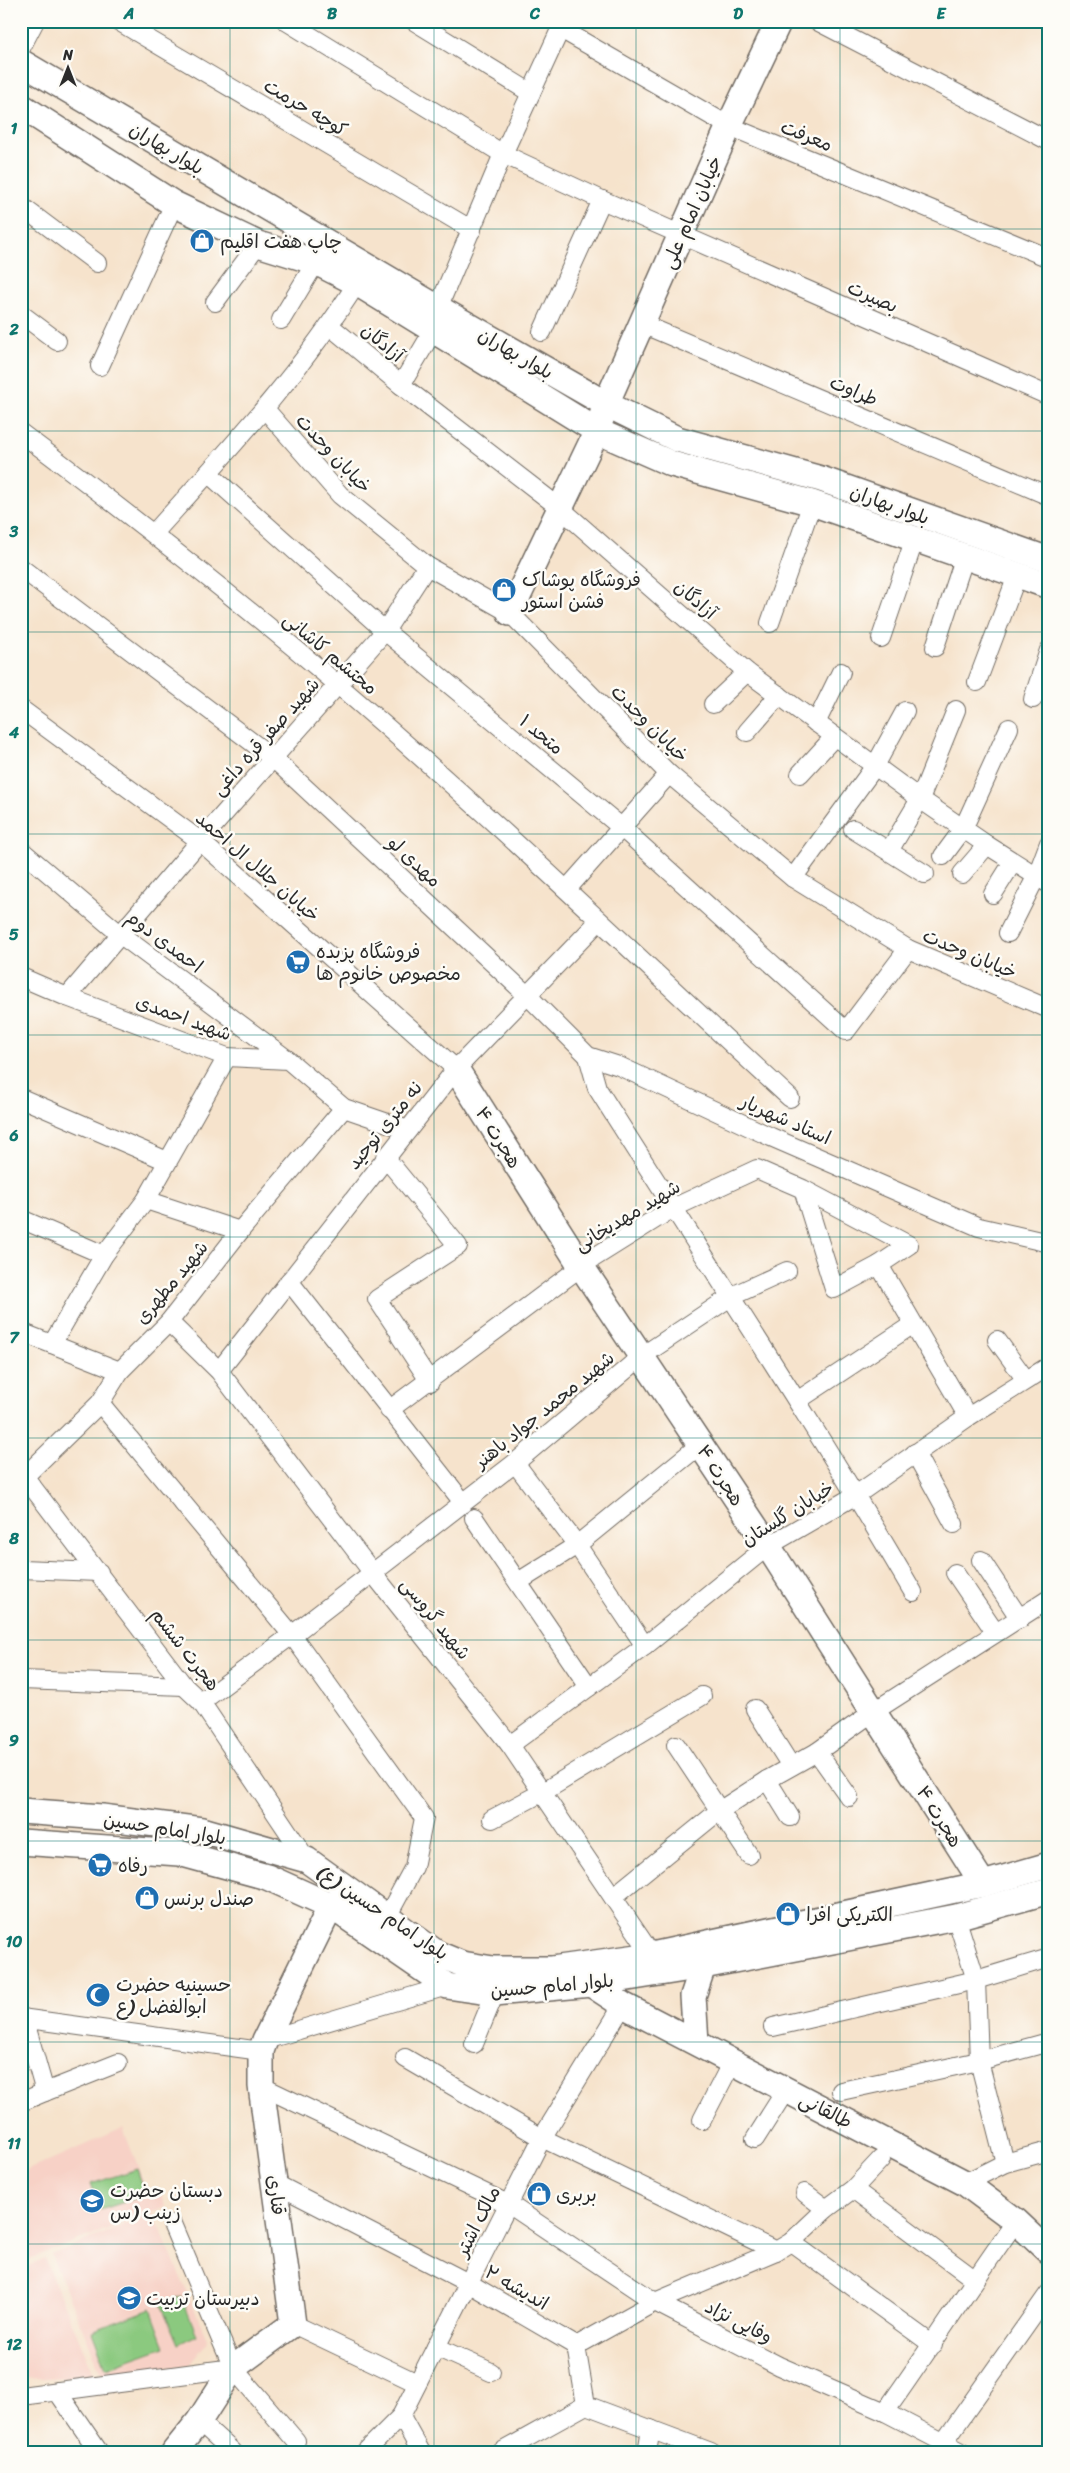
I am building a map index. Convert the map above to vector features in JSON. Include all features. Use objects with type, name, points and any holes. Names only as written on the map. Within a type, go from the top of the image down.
[{"type":"street","points":[[23,40],[35,21]]},
{"type":"street","name":"کوچه حرمت","points":[[118,21],[472,230]]},
{"type":"street","name":"بصیرت","points":[[286,21],[503,154],[602,200],[1049,396]]},
{"type":"street","points":[[414,21],[531,93]]},
{"type":"street","name":"خیابان امام علی","points":[[510,613],[597,431],[606,404],[729,126],[779,21]]},
{"type":"street","points":[[818,21],[1049,141]]},
{"type":"street","points":[[401,385],[436,320],[503,154],[563,25]]},
{"type":"street","name":"معرفت","points":[[563,25],[729,126],[1049,258]]},
{"type":"street","name":"بلوار بهاران","points":[[21,62],[436,320],[597,431],[672,464],[812,503],[1049,586]]},
{"type":"street","name":"بلوار بهاران","points":[[21,106],[174,204],[258,244],[316,262],[677,439],[821,480],[1049,560]]},
{"type":"street","points":[[542,332],[602,200]]},
{"type":"street","points":[[100,366],[174,204]]},
{"type":"street","points":[[21,206],[97,263]]},
{"type":"street","points":[[215,302],[258,244]]},
{"type":"street","points":[[281,320],[316,262]]},
{"type":"street","points":[[154,533],[265,409],[330,326],[357,283]]},
{"type":"street","points":[[21,314],[57,341]]},
{"type":"street","name":"طراوت","points":[[642,324],[1049,496]]},
{"type":"street","name":"آزادگان","points":[[330,326],[401,385],[560,508],[747,672],[920,799],[1013,862],[1043,879]]},
{"type":"street","name":"خیابان وحدت","points":[[265,409],[340,495],[427,566],[510,613],[669,774],[793,878],[908,949],[1049,1009]]},
{"type":"street","name":"محتشم کاشانی","points":[[21,433],[154,533],[338,685],[567,890],[790,1098]]},
{"type":"street","name":"متحد ۱","points":[[208,473],[385,631],[621,827],[846,1031],[908,949]]},
{"type":"street","points":[[770,623],[812,503]]},
{"type":"street","points":[[881,638],[915,538]]},
{"type":"street","points":[[935,648],[964,556]]},
{"type":"street","name":"شهید صفر قره داغی","points":[[67,997],[200,841],[385,631],[427,566]]},
{"type":"street","name":"مهدی لو","points":[[21,568],[273,758],[528,996]]},
{"type":"street","points":[[977,682],[1017,576]]},
{"type":"street","points":[[1033,699],[1049,650]]},
{"type":"street","points":[[713,704],[747,672]]},
{"type":"street","points":[[816,722],[841,672]]},
{"type":"street","points":[[747,732],[779,696]]},
{"type":"street","name":"خیابان جلال ال احمد","points":[[21,709],[200,841],[456,1069]]},
{"type":"street","points":[[889,851],[920,799],[956,710]]},
{"type":"street","points":[[793,878],[874,766],[905,711]]},
{"type":"street","points":[[943,856],[963,829],[1009,728]]},
{"type":"street","points":[[800,774],[834,737]]},
{"type":"street","points":[[567,890],[669,774]]},
{"type":"street","points":[[853,829],[925,874]]},
{"type":"street","points":[[1008,933],[1043,879],[1049,842]]},
{"type":"street","points":[[962,874],[987,845]]},
{"type":"street","name":"احمدی دوم","points":[[21,850],[121,935],[288,1060]]},
{"type":"street","points":[[993,894],[1013,862]]},
{"type":"street","name":"نه متری توحید","points":[[219,1371],[385,1157],[456,1069],[599,921]]},
{"type":"street","name":"شهید احمدی","points":[[21,977],[67,997],[227,1057],[288,1060]]},
{"type":"street","name":"استاد شهریار","points":[[528,996],[588,1056],[619,1066],[771,1137],[979,1227],[1049,1244]]},
{"type":"street","points":[[588,1056],[597,1088],[673,1208],[732,1296],[856,1495],[913,1592]]},
{"type":"street","points":[[52,1344],[104,1255],[146,1200],[166,1161],[227,1057]]},
{"type":"street","points":[[288,1060],[344,1108],[408,1130]]},
{"type":"street","name":"هجرت ۴","points":[[456,1069],[581,1266],[768,1546],[983,1884]]},
{"type":"street","points":[[21,1098],[166,1161]]},
{"type":"street","name":"شهید مطهری","points":[[23,1474],[100,1402],[120,1371],[169,1322],[240,1231],[344,1108]]},
{"type":"street","points":[[385,1157],[458,1246],[376,1300],[430,1382]]},
{"type":"street","name":"شهید مهدیخانی","points":[[389,1410],[430,1382],[581,1266],[673,1208],[757,1169],[803,1189],[909,1245],[879,1265]]},
{"type":"street","points":[[803,1189],[834,1289],[879,1265],[912,1325],[968,1417]]},
{"type":"street","points":[[146,1200],[240,1231]]},
{"type":"street","points":[[21,1219],[104,1255]]},
{"type":"street","name":"شهید محمد جواد باهنر","points":[[201,1702],[292,1635],[515,1463],[642,1356],[732,1296],[787,1271]]},
{"type":"street","points":[[289,1281],[462,1502]]},
{"type":"street","name":"شهید گروسی","points":[[169,1322],[219,1371],[372,1572],[510,1745],[652,1955]]},
{"type":"street","points":[[797,1401],[912,1325]]},
{"type":"street","points":[[21,1332],[120,1371]]},
{"type":"street","points":[[997,1340],[1026,1380]]},
{"type":"street","name":"خیابان گلستان","points":[[510,1745],[645,1646],[768,1546],[856,1495],[968,1417],[1049,1366]]},
{"type":"street","points":[[100,1402],[292,1635],[424,1818],[414,1867],[387,1917]]},
{"type":"street","points":[[518,1582],[577,1544],[701,1444]]},
{"type":"street","points":[[915,1453],[954,1524]]},
{"type":"street","points":[[515,1463],[577,1544],[645,1646]]},
{"type":"street","name":"هجرت ششم","points":[[23,1474],[184,1686],[201,1702],[307,1860]]},
{"type":"street","points":[[474,1518],[589,1687]]},
{"type":"street","points":[[981,1560],[1020,1619]]},
{"type":"street","points":[[21,1569],[99,1572]]},
{"type":"street","points":[[955,1573],[995,1632]]},
{"type":"street","points":[[614,1897],[719,1812],[767,1780],[817,1752],[874,1712],[950,1665],[995,1632],[1020,1619],[1049,1599]]},
{"type":"street","points":[[21,1680],[184,1686]]},
{"type":"street","points":[[492,1819],[543,1792],[702,1696]]},
{"type":"street","points":[[755,1710],[791,1766]]},
{"type":"street","points":[[676,1745],[748,1855]]},
{"type":"street","points":[[817,1752],[849,1798]]},
{"type":"street","points":[[767,1780],[790,1818]]},
{"type":"street","name":"بلوار امام حسین","points":[[21,1811],[102,1817],[202,1830],[307,1860]]},
{"type":"street","name":"بلوار امام حسین","points":[[21,1842],[179,1852],[267,1877],[331,1906],[447,1986],[495,1994],[591,1984],[704,1966],[956,1917],[1049,1891]]},
{"type":"street","name":"بلوار امام حسین (ع)","points":[[307,1860],[438,1954],[462,1964],[493,1969],[552,1969],[652,1955],[983,1884],[1049,1865]]},
{"type":"street","name":"قناری","points":[[293,2324],[276,2184],[261,2086],[263,2045],[331,1906]]},
{"type":"street","points":[[956,1917],[976,1980],[979,2061],[1004,2163]]},
{"type":"street","points":[[773,2027],[976,1980],[1049,1958]]},
{"type":"street","points":[[696,2042],[693,1996],[704,1966]]},
{"type":"street","name":"طالقانی","points":[[591,1984],[623,2005],[965,2183],[1016,2221],[1049,2252]]},
{"type":"street","points":[[45,2092],[23,2018],[263,2045],[447,1986]]},
{"type":"street","points":[[474,2044],[495,1994]]},
{"type":"street","name":"مالک اشتر","points":[[365,2452],[401,2416],[470,2284],[542,2138],[623,2005]]},
{"type":"street","points":[[841,2091],[979,2061],[1049,2042]]},
{"type":"street","points":[[405,2058],[542,2138],[784,2247],[933,2345]]},
{"type":"street","points":[[702,2120],[732,2062]]},
{"type":"street","points":[[21,2102],[118,2063]]},
{"type":"street","name":"وفایی نژاد","points":[[261,2086],[510,2205],[655,2302],[779,2366],[885,2412],[962,2452]]},
{"type":"street","points":[[755,2139],[786,2090]]},
{"type":"street","points":[[965,2183],[1004,2163],[1049,2151]]},
{"type":"street","points":[[586,2405],[576,2346],[655,2302],[784,2247],[826,2209],[853,2189],[881,2159]]},
{"type":"street","name":"اندیشه ۲","points":[[276,2184],[470,2284],[576,2346]]},
{"type":"street","points":[[853,2189],[974,2279]]},
{"type":"street","points":[[805,2193],[826,2209]]},
{"type":"street","points":[[885,2412],[933,2345],[974,2279],[1016,2221]]},
{"type":"street","points":[[172,2224],[233,2368],[296,2441]]},
{"type":"street","points":[[944,2442],[1049,2293]]},
{"type":"street","points":[[174,2452],[199,2421],[233,2368],[293,2324],[417,2383]]},
{"type":"street","points":[[436,2347],[491,2372]]},
{"type":"street","points":[[21,2396],[233,2368]]},
{"type":"street","points":[[57,2390],[99,2452]]},
{"type":"street","points":[[501,2452],[586,2405],[711,2452]]},
{"type":"street","points":[[401,2416],[421,2452]]},
{"type":"street","points":[[199,2421],[233,2452]]},
{"type":"street","points":[[647,2452],[651,2430]]},
{"type":"shaded area","name":"دبستان حضرت زینب (س","points":[[123,2128],[148,2194],[160,2190],[166,2207],[21,2262],[21,2173]]},
{"type":"shaded area","name":"دبیرستان تربیت","points":[[153,2213],[208,2341],[189,2365],[103,2376],[51,2255]]},
{"type":"shaded area","points":[[44,2258],[95,2376],[21,2379],[21,2270]]},
{"type":"green space","points":[[137,2169],[146,2195],[100,2210],[91,2184]]},
{"type":"green space","points":[[181,2296],[197,2335],[178,2344],[161,2304]]},
{"type":"green space","points":[[151,2309],[165,2347],[106,2368],[92,2331]]},
{"type":"place","name":"چاپ هفت اقلیم","points":[[202,241]]},
{"type":"place","name":"فروشگاه پوشاک فشن استور","points":[[504,590]]},
{"type":"place","name":"فروشگاه پزبده مخصوص خانوم ها","points":[[298,962]]},
{"type":"place","name":"رفاه","points":[[100,1865]]},
{"type":"place","name":"صندل برنس","points":[[147,1898]]},
{"type":"place","name":"الکتریکی افرا","points":[[788,1914]]},
{"type":"place","name":"حسینیه حضرت ابوالفضل (ع","points":[[98,1995]]},
{"type":"place","name":"بربری","points":[[539,2194]]},
{"type":"place","name":"دبستان حضرت زینب (س","points":[[92,2201]]},
{"type":"place","name":"دبیرستان تربیت","points":[[129,2298]]}]
